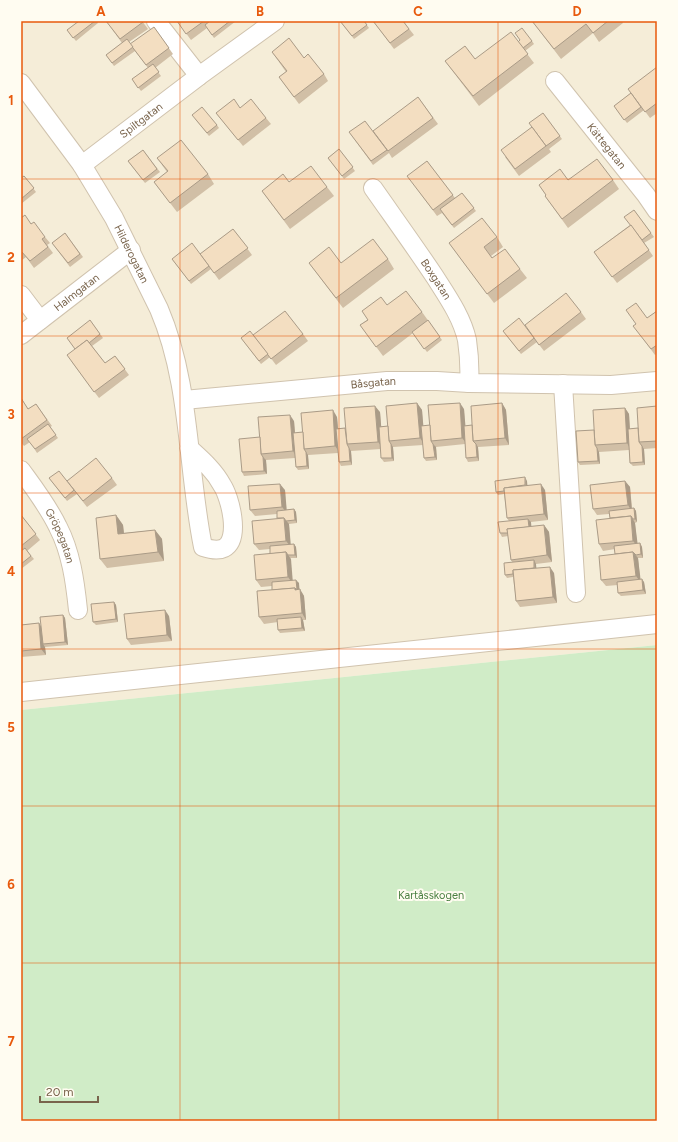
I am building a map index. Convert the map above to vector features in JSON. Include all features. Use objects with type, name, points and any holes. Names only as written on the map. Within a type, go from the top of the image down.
[{"type":"street","points":[[156,21],[199,76]]},
{"type":"street","name":"Spiltgatan","points":[[82,165],[199,76],[275,21]]},
{"type":"street","name":"Kättegatan","points":[[555,81],[646,195],[657,211]]},
{"type":"street","name":"Hilderogatan","points":[[21,83],[82,165],[114,218],[165,322],[177,366],[184,400],[189,448],[203,547],[212,550],[224,548],[230,542],[234,523],[228,494],[208,466],[189,448]]},
{"type":"street","name":"Boxgatan","points":[[373,188],[410,239],[451,302],[460,320],[467,339],[470,368],[469,383]]},
{"type":"street","name":"Halmgatan","points":[[21,335],[131,250]]},
{"type":"street","points":[[21,295],[40,320]]},
{"type":"street","name":"Båsgatan","points":[[184,400],[387,381],[611,385],[657,381]]},
{"type":"street","points":[[563,384],[576,593]]},
{"type":"street","name":"Gröpegatan","points":[[21,470],[48,508],[59,527],[68,551],[75,581],[78,610]]},
{"type":"street","points":[[21,692],[657,624]]},
{"type":"shaded area","points":[[21,21],[657,21],[657,645],[21,710]]},
{"type":"green space","name":"Kartåsskogen","points":[[657,645],[657,1121],[21,1121],[21,710]]},
{"type":"building","points":[[79,21],[95,21],[73,38],[67,30]]},
{"type":"building","points":[[106,21],[142,21],[143,22],[120,39]]},
{"type":"building","points":[[177,21],[204,21],[186,34]]},
{"type":"building","points":[[210,21],[230,21],[212,35],[205,25]]},
{"type":"building","points":[[340,21],[364,21],[367,25],[352,36]]},
{"type":"building","points":[[373,21],[403,21],[409,29],[390,43]]},
{"type":"building","points":[[532,21],[608,21],[593,33],[586,24],[554,49]]},
{"type":"building","points":[[154,27],[169,48],[146,65],[130,44]]},
{"type":"building","points":[[522,28],[532,41],[523,48],[518,42],[520,40],[515,33]]},
{"type":"building","points":[[511,32],[528,54],[473,96],[445,61],[465,46],[475,59]]},
{"type":"building","points":[[289,38],[304,58],[308,54],[324,74],[294,97],[279,77],[287,71],[272,52]]},
{"type":"building","points":[[127,39],[133,47],[112,63],[106,55]]},
{"type":"building","points":[[153,64],[159,72],[138,88],[132,79]]},
{"type":"building","points":[[657,67],[657,103],[645,112],[628,89]]},
{"type":"building","points":[[631,93],[641,107],[624,120],[614,106]]},
{"type":"building","points":[[418,97],[433,118],[388,151],[373,131]]},
{"type":"building","points":[[234,99],[240,108],[251,99],[266,118],[238,140],[216,113]]},
{"type":"building","points":[[202,107],[217,125],[207,133],[192,115]]},
{"type":"building","points":[[543,113],[560,136],[546,146],[529,123]]},
{"type":"building","points":[[365,121],[387,150],[371,161],[349,132]]},
{"type":"building","points":[[532,127],[546,146],[515,169],[501,150]]},
{"type":"building","points":[[181,140],[208,174],[170,203],[154,182],[168,171],[157,158]]},
{"type":"building","points":[[339,149],[353,167],[342,176],[328,158]]},
{"type":"building","points":[[143,150],[157,169],[143,180],[128,161]]},
{"type":"building","points":[[597,159],[613,180],[562,219],[539,185],[560,169],[568,180]]},
{"type":"building","points":[[427,161],[453,195],[433,210],[407,176]]},
{"type":"building","points":[[311,166],[327,187],[284,220],[262,191],[283,174],[289,182]]},
{"type":"building","points":[[24,176],[34,188],[21,199],[21,178]]},
{"type":"building","points":[[462,193],[474,208],[452,225],[440,209]]},
{"type":"building","points":[[634,210],[651,233],[642,240],[624,217]]},
{"type":"building","points":[[25,215],[31,224],[34,222],[45,237],[42,239],[48,247],[30,261],[21,251],[21,218]]},
{"type":"building","points":[[482,218],[497,237],[484,247],[492,258],[505,249],[520,269],[487,294],[449,243]]},
{"type":"building","points":[[631,225],[649,250],[612,277],[594,252]]},
{"type":"building","points":[[233,229],[248,248],[214,273],[200,254]]},
{"type":"building","points":[[65,233],[80,254],[68,263],[52,243]]},
{"type":"building","points":[[373,239],[388,259],[336,298],[309,263],[329,247],[341,263]]},
{"type":"building","points":[[192,243],[209,266],[189,281],[172,259]]},
{"type":"building","points":[[406,291],[422,312],[376,347],[360,325],[368,320],[362,311],[381,297],[387,305]]},
{"type":"building","points":[[566,293],[581,312],[539,345],[525,325]]},
{"type":"building","points":[[636,303],[647,318],[657,311],[657,345],[651,349],[633,326],[636,324],[626,310]]},
{"type":"building","points":[[285,311],[303,334],[271,359],[253,335]]},
{"type":"building","points":[[519,318],[534,338],[519,351],[503,331]]},
{"type":"building","points":[[90,320],[100,334],[89,343],[87,340],[75,349],[67,338]]},
{"type":"building","points":[[428,320],[440,337],[424,349],[412,332]]},
{"type":"building","points":[[250,331],[268,354],[259,361],[241,338]]},
{"type":"building","points":[[87,340],[105,363],[115,356],[125,369],[94,392],[67,355]]},
{"type":"building","points":[[21,398],[28,409],[36,404],[47,420],[21,439]]},
{"type":"building","points":[[417,403],[420,438],[389,441],[386,406]]},
{"type":"building","points":[[460,403],[462,438],[431,441],[428,405]]},
{"type":"building","points":[[502,403],[505,438],[473,441],[471,406]]},
{"type":"building","points":[[375,406],[378,442],[347,444],[344,408]]},
{"type":"building","points":[[657,406],[657,441],[639,442],[637,408]]},
{"type":"building","points":[[625,408],[627,443],[595,445],[593,410]]},
{"type":"building","points":[[333,410],[335,446],[304,449],[301,413]]},
{"type":"building","points":[[290,415],[293,451],[261,454],[258,417]]},
{"type":"building","points":[[48,424],[56,435],[35,449],[27,439]]},
{"type":"building","points":[[430,425],[431,441],[433,444],[435,457],[424,458],[421,426]]},
{"type":"building","points":[[472,425],[473,441],[476,444],[477,457],[466,458],[464,426]]},
{"type":"building","points":[[388,426],[392,458],[381,458],[379,427]]},
{"type":"building","points":[[345,428],[350,461],[339,462],[336,429]]},
{"type":"building","points":[[638,428],[639,442],[642,446],[643,462],[630,463],[628,429]]},
{"type":"building","points":[[594,430],[598,461],[578,462],[576,431]]},
{"type":"building","points":[[303,432],[307,466],[296,467],[293,433]]},
{"type":"building","points":[[260,437],[264,471],[242,472],[239,439]]},
{"type":"building","points":[[96,458],[112,478],[83,501],[67,481]]},
{"type":"building","points":[[59,471],[74,490],[65,498],[49,478]]},
{"type":"building","points":[[525,477],[525,485],[504,488],[504,491],[496,492],[495,481]]},
{"type":"building","points":[[625,481],[628,505],[593,509],[590,485]]},
{"type":"building","points":[[280,484],[282,507],[250,510],[248,486]]},
{"type":"building","points":[[541,484],[544,514],[507,518],[504,488]]},
{"type":"building","points":[[634,508],[635,519],[631,516],[610,518],[609,511]]},
{"type":"building","points":[[294,509],[295,520],[286,521],[284,518],[277,518],[277,511]]},
{"type":"building","points":[[21,515],[36,534],[21,546]]},
{"type":"building","points":[[116,515],[118,534],[155,530],[158,552],[100,559],[96,518]]},
{"type":"building","points":[[631,516],[633,541],[599,544],[596,520]]},
{"type":"building","points":[[284,518],[286,541],[254,544],[252,521]]},
{"type":"building","points":[[528,519],[529,527],[507,529],[508,533],[500,533],[498,522]]},
{"type":"building","points":[[544,525],[547,555],[511,560],[507,529]]},
{"type":"building","points":[[640,543],[641,554],[636,555],[633,552],[615,554],[614,546]]},
{"type":"building","points":[[294,544],[295,555],[288,555],[286,552],[270,554],[270,546]]},
{"type":"building","points":[[25,548],[31,556],[21,564],[21,551]]},
{"type":"building","points":[[286,552],[288,577],[256,580],[254,555]]},
{"type":"building","points":[[633,552],[636,576],[601,580],[599,556]]},
{"type":"building","points":[[534,560],[534,568],[513,570],[513,574],[505,575],[504,563]]},
{"type":"building","points":[[550,567],[553,597],[516,601],[513,570]]},
{"type":"building","points":[[642,579],[643,590],[618,593],[617,582]]},
{"type":"building","points":[[296,580],[297,589],[272,590],[272,582]]},
{"type":"building","points":[[295,588],[295,590],[300,589],[302,613],[259,617],[257,591]]},
{"type":"building","points":[[114,602],[116,619],[93,622],[91,604]]},
{"type":"building","points":[[165,610],[167,635],[127,639],[124,614]]},
{"type":"building","points":[[63,615],[65,642],[43,644],[40,617]]},
{"type":"building","points":[[301,617],[302,628],[278,630],[277,619]]},
{"type":"building","points":[[39,623],[41,649],[21,651],[21,625]]}]
